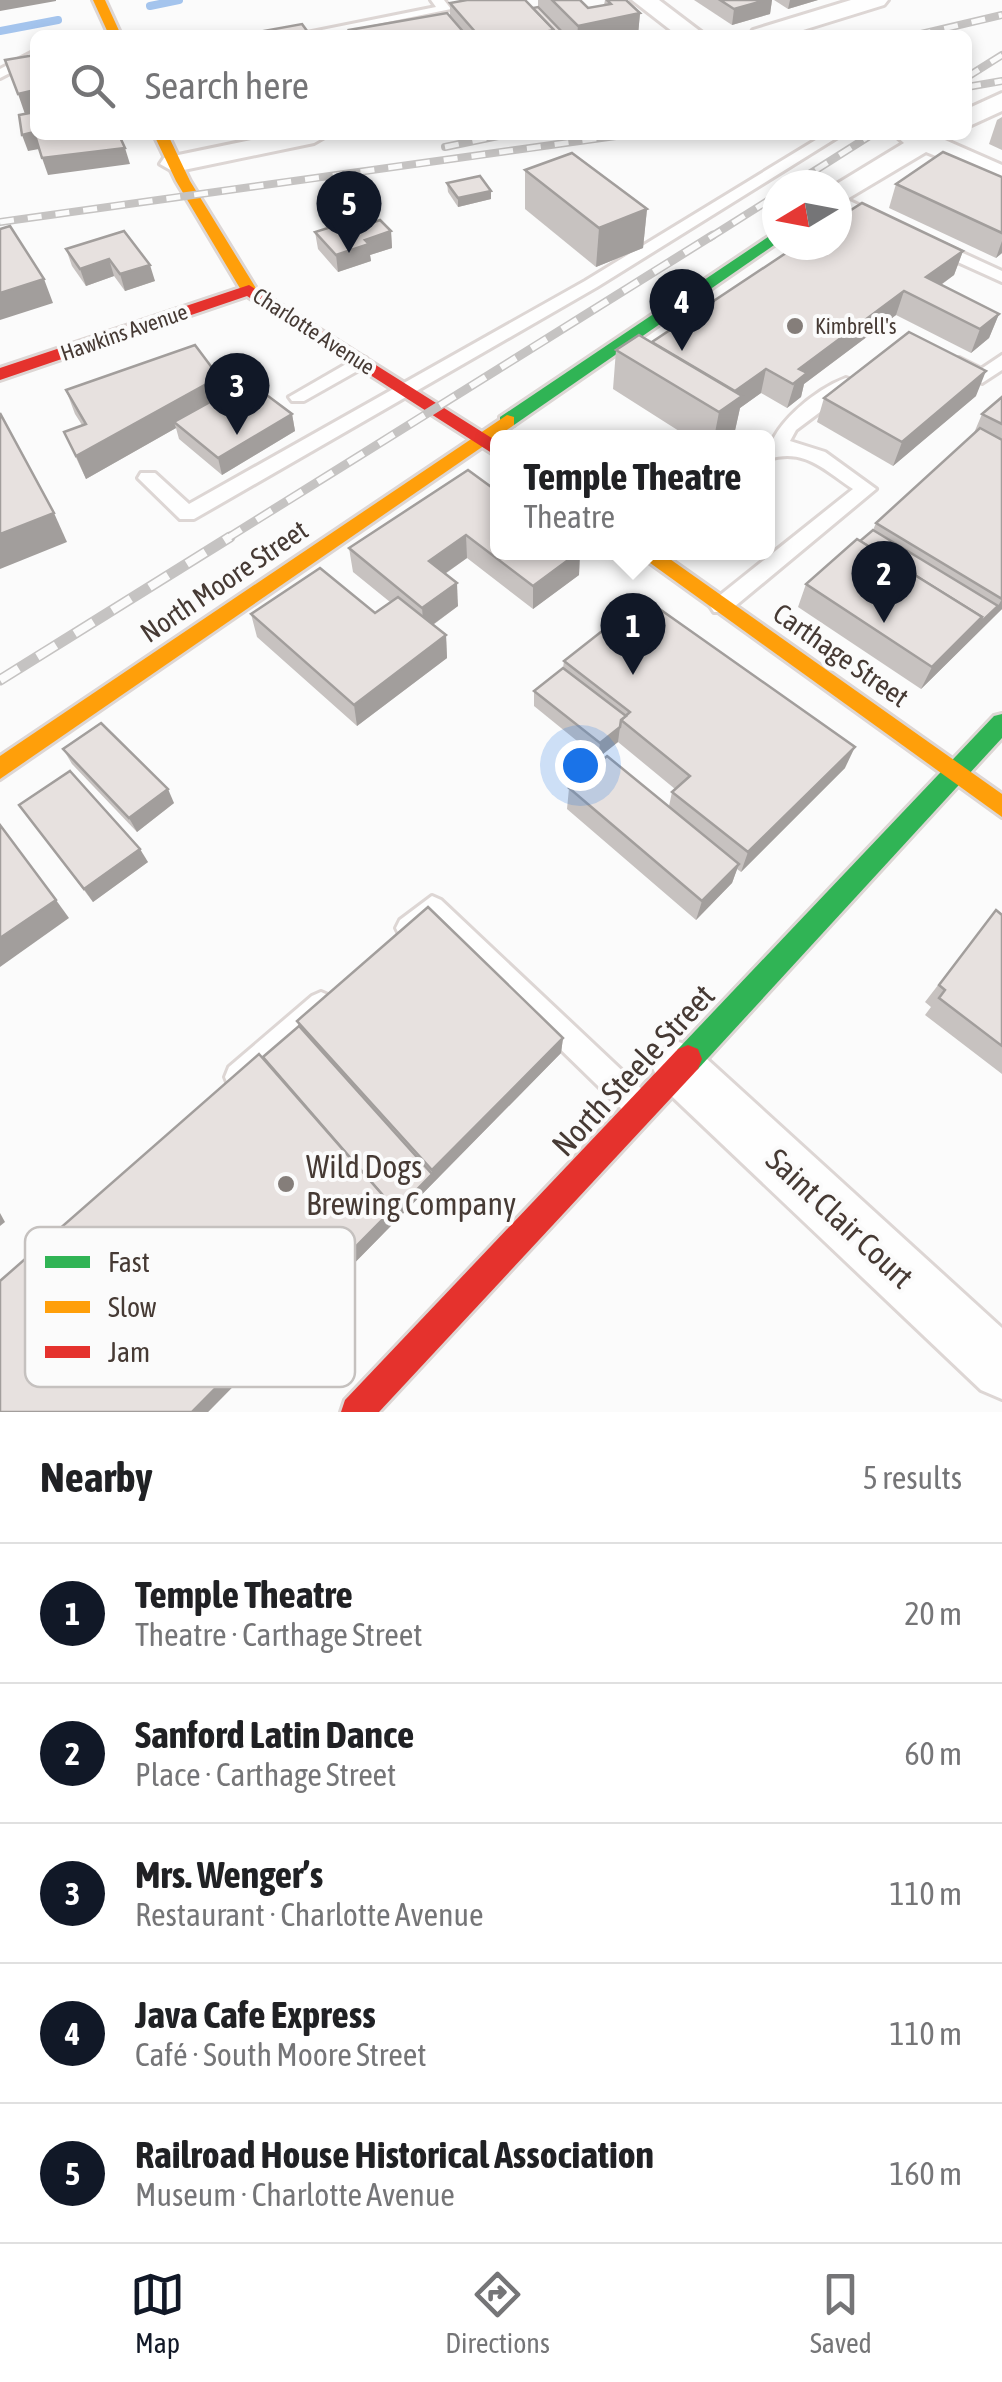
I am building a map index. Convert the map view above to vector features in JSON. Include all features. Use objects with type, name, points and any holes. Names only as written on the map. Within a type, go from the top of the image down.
[{"type":"street","points":[[98,0],[113,30]]},
{"type":"street","points":[[644,0],[686,30]]},
{"type":"street","points":[[778,30],[876,0]]},
{"type":"street","points":[[972,116],[1002,101]]},
{"type":"street","name":"Charlotte Avenue","points":[[163,140],[249,290],[488,445]]},
{"type":"street","points":[[174,164],[290,140]]},
{"type":"street","points":[[852,187],[918,140]]},
{"type":"street","points":[[928,140],[1002,175]]},
{"type":"street","name":"North Moore Street","points":[[509,430],[762,247]]},
{"type":"street","name":"Hawkins Avenue","points":[[0,374],[249,290]]},
{"type":"street","name":"North Moore Street","points":[[0,769],[408,491],[488,445]]},
{"type":"street","name":"Carthage Street","points":[[656,560],[1002,807]]},
{"type":"street","name":"North Steele Street","points":[[357,1412],[1002,723]]},
{"type":"street","name":"Saint Clair Court","points":[[679,1068],[1002,1368]]},
{"type":"lane","points":[[330,30],[445,9],[437,0]]},
{"type":"lane","points":[[0,74],[30,58]]},
{"type":"lane","points":[[148,478],[187,514],[591,284],[826,140]]},
{"type":"lane","points":[[852,206],[903,231]]},
{"type":"lane","points":[[920,238],[1002,277]]},
{"type":"lane","points":[[940,352],[982,377],[1002,362]]},
{"type":"lane","points":[[298,397],[360,362]]},
{"type":"lane","points":[[775,447],[789,426],[866,370]]},
{"type":"lane","points":[[721,606],[866,489],[795,446],[775,449]]},
{"type":"lane","points":[[388,947],[432,908],[641,1108]]},
{"type":"lane","points":[[224,1090],[343,986]]},
{"type":"building","points":[[525,0],[554,30],[474,30],[450,3]]},
{"type":"building","points":[[552,0],[580,0],[588,8],[611,4],[607,0],[626,0],[640,13],[578,26]]},
{"type":"building","points":[[720,0],[766,0],[734,9]]},
{"type":"building","points":[[538,7],[560,30],[554,30],[533,8]]},
{"type":"building","points":[[447,13],[462,30],[349,30]]},
{"type":"building","points":[[302,24],[306,30],[269,30]]},
{"type":"building","points":[[30,56],[30,91],[18,94],[5,60]]},
{"type":"building","points":[[30,113],[30,133],[22,135],[19,115]]},
{"type":"building","points":[[36,140],[121,140],[125,148],[42,158]]},
{"type":"building","points":[[943,152],[1002,177],[1002,233],[896,184]]},
{"type":"building","points":[[572,153],[647,209],[599,228],[525,170]]},
{"type":"building","points":[[480,176],[491,191],[458,198],[447,183]]},
{"type":"building","points":[[862,203],[963,251],[926,277],[999,314],[980,329],[904,291],[799,369],[807,373],[793,384],[766,369],[735,391],[652,342],[775,260],[852,260],[852,209]]},
{"type":"building","points":[[380,220],[391,231],[365,240],[369,244],[336,255],[315,232],[347,222],[354,229]]},
{"type":"building","points":[[10,226],[44,279],[0,293],[0,229]]},
{"type":"building","points":[[124,231],[150,265],[120,274],[109,259],[80,269],[66,249]]},
{"type":"building","points":[[909,332],[986,371],[902,442],[824,398]]},
{"type":"building","points":[[639,335],[742,396],[719,412],[616,350]]},
{"type":"building","points":[[195,345],[219,377],[76,456],[64,432],[86,424],[66,390]]},
{"type":"building","points":[[248,381],[292,414],[218,458],[174,422]]},
{"type":"building","points":[[1002,397],[1002,424],[982,414]]},
{"type":"building","points":[[0,413],[54,513],[0,534]]},
{"type":"building","points":[[980,428],[1002,440],[1002,599],[876,523]]},
{"type":"building","points":[[468,470],[490,486],[490,553],[466,535],[429,561],[457,583],[422,608],[349,548]]},
{"type":"building","points":[[873,530],[998,606],[979,624],[982,617],[860,541]]},
{"type":"building","points":[[857,539],[982,617],[932,667],[806,584]]},
{"type":"building","points":[[499,560],[568,560],[533,586]]},
{"type":"building","points":[[320,568],[375,613],[398,597],[446,635],[354,705],[251,614]]},
{"type":"building","points":[[644,598],[855,747],[748,852],[672,792],[690,776],[621,720],[630,712],[564,661]]},
{"type":"building","points":[[563,668],[626,716],[620,727],[600,743],[534,691]]},
{"type":"building","points":[[101,723],[168,789],[129,818],[63,749]]},
{"type":"building","points":[[607,756],[739,864],[702,901],[569,788]]},
{"type":"building","points":[[70,771],[140,849],[84,889],[19,805]]},
{"type":"building","points":[[0,825],[56,900],[0,938]]},
{"type":"building","points":[[428,907],[563,1038],[432,1170],[297,1021]]},
{"type":"building","points":[[996,910],[1002,915],[1002,1046],[939,998],[945,990],[939,985]]},
{"type":"building","points":[[299,1026],[432,1174],[395,1212],[263,1057]]},
{"type":"building","points":[[259,1054],[394,1208],[355,1247],[355,1227],[62,1227]]},
{"type":"building","points":[[25,1259],[25,1387],[217,1387],[192,1412],[0,1412],[0,1281]]},
{"type":"waterway","points":[[150,6],[179,0]]},
{"type":"waterway","points":[[0,31],[58,20]]},
{"type":"railway","points":[[938,30],[1002,15]]},
{"type":"railway","points":[[972,74],[1002,55]]},
{"type":"railway","points":[[972,86],[1002,81]]},
{"type":"railway","points":[[445,147],[479,140]]},
{"type":"railway","points":[[0,222],[587,140]]},
{"type":"railway","points":[[816,170],[863,140]]},
{"type":"railway","points":[[709,238],[762,204]]},
{"type":"railway","points":[[226,539],[713,235]]},
{"type":"railway","points":[[0,680],[230,537]]},
{"type":"traffic: fast","points":[[507,421],[762,246]]},
{"type":"traffic: fast","points":[[688,1059],[1002,723]]},
{"type":"traffic: slow","points":[[99,0],[113,30]]},
{"type":"traffic: slow","points":[[163,140],[183,181],[249,290]]},
{"type":"traffic: slow","points":[[494,430],[507,421]]},
{"type":"traffic: slow","points":[[0,769],[490,433]]},
{"type":"traffic: slow","points":[[656,560],[1002,807]]},
{"type":"traffic: jam","points":[[0,374],[249,290],[490,446]]},
{"type":"traffic: jam","points":[[357,1412],[688,1059]]},
{"type":"place","name":"Railroad House Historical Association","points":[[349,253]]},
{"type":"place","name":"Kimbrell's","points":[[795,326]]},
{"type":"place","name":"Java Cafe Express","points":[[682,351]]},
{"type":"place","name":"Mrs. Wenger’s","points":[[237,435]]},
{"type":"place","name":"Sanford Latin Dance","points":[[884,623]]},
{"type":"place","name":"Temple Theatre","points":[[633,675]]},
{"type":"place","name":"Wild Dogs Brewing Company","points":[[286,1184]]}]
